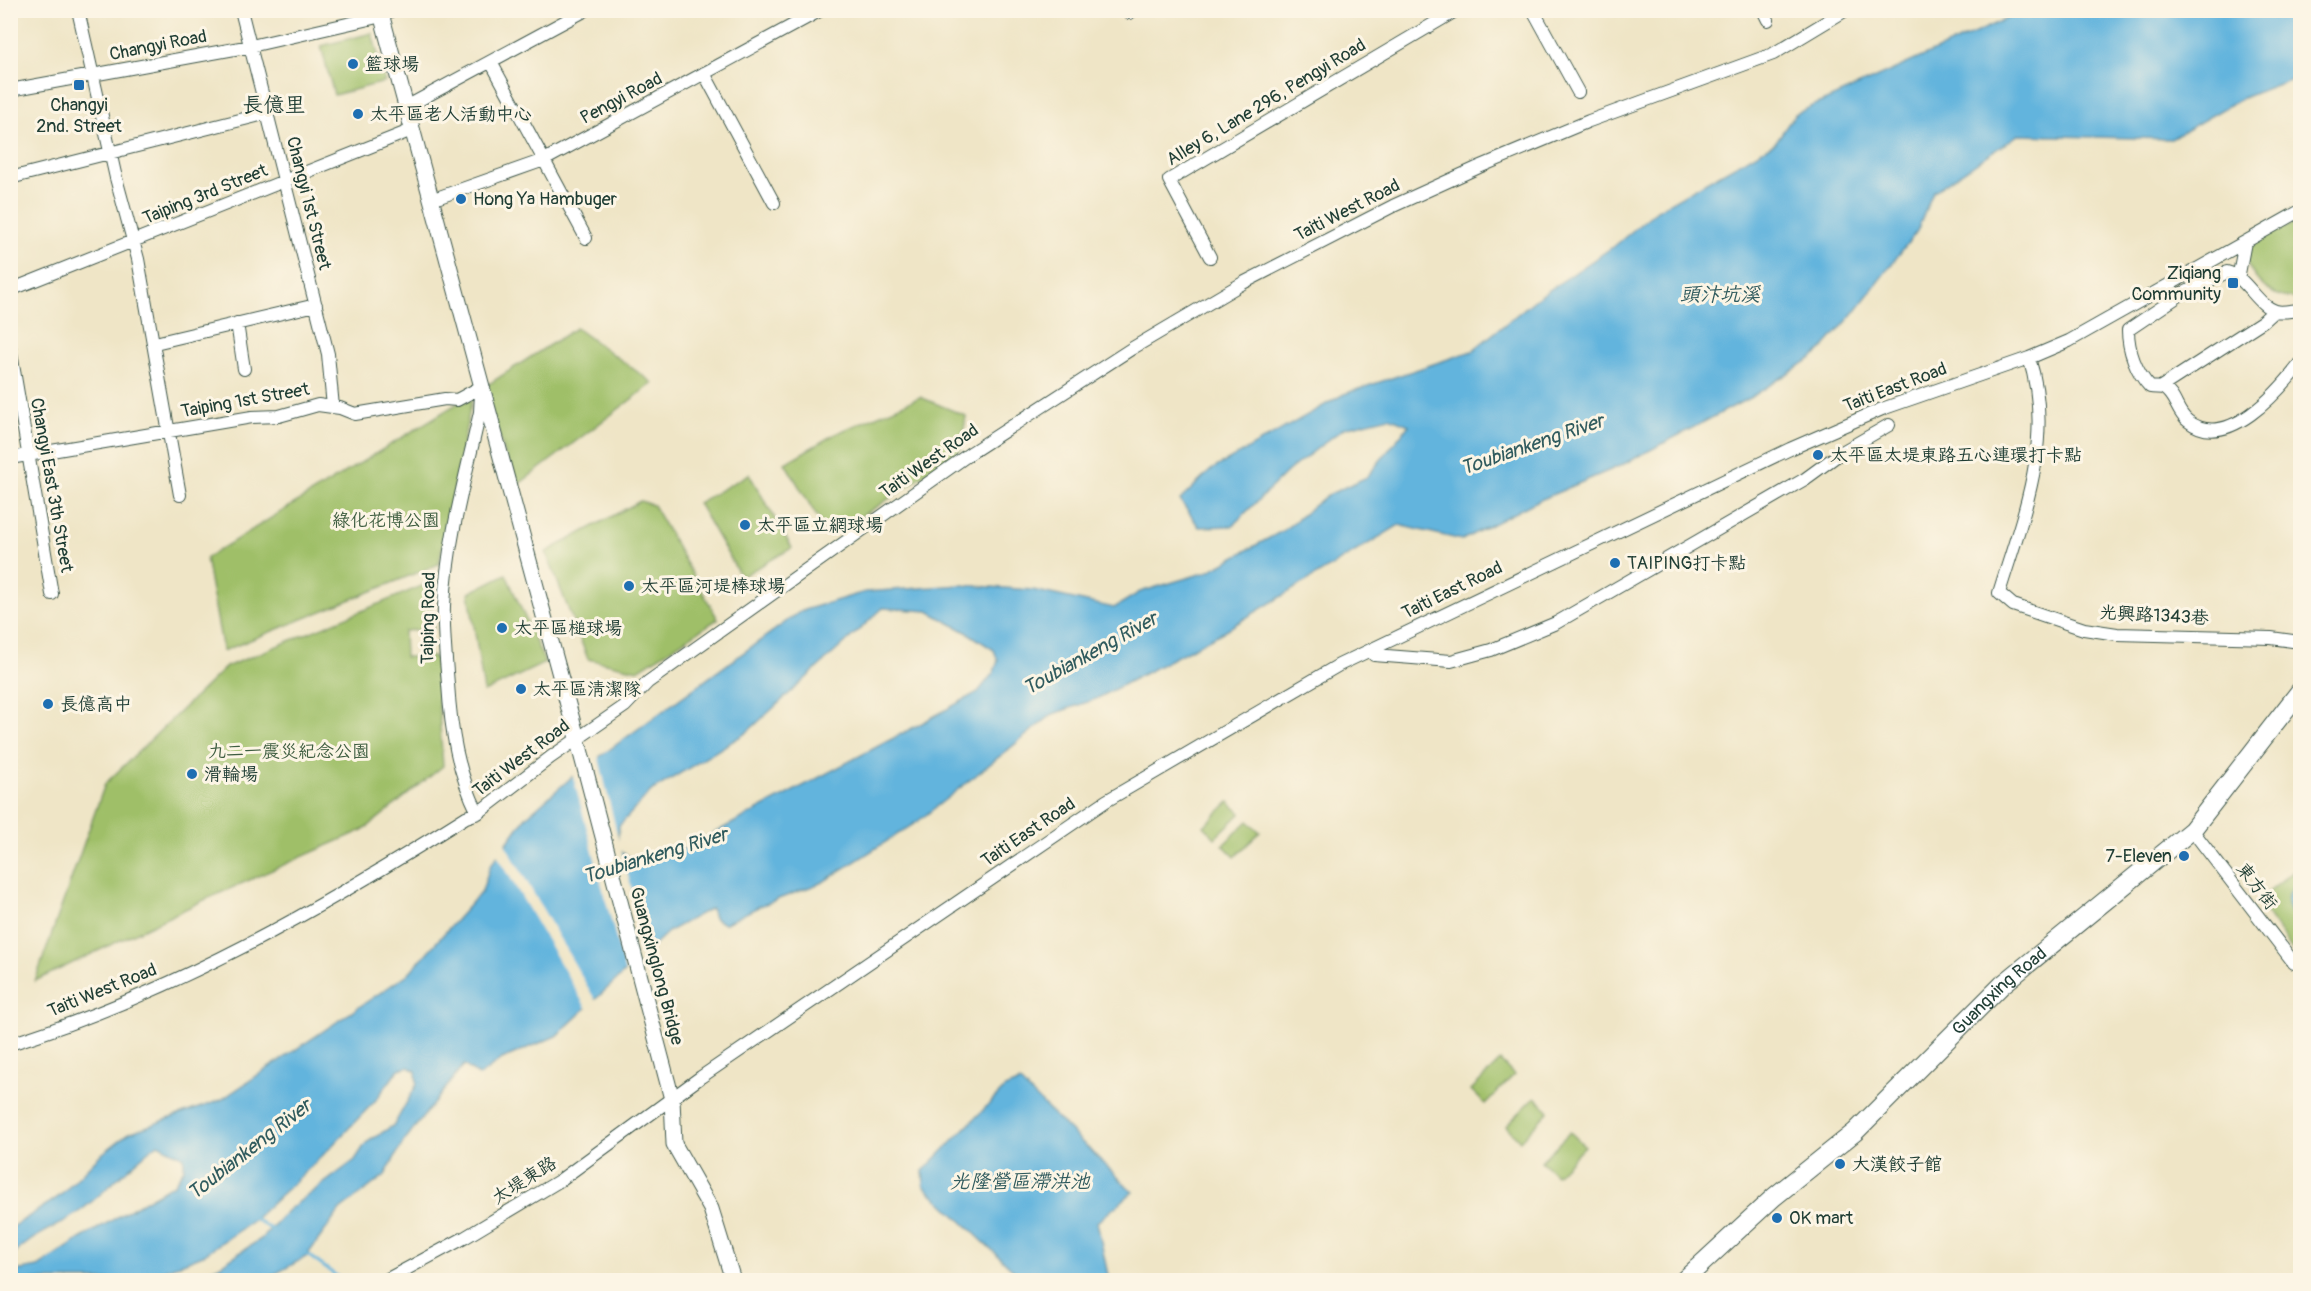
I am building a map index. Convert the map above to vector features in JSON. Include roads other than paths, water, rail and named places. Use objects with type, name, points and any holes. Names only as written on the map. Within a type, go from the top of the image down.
[{"type":"main road","name":"Guangxing Road","points":[[1684,1281],[1774,1197],[1855,1132],[2002,986],[2192,830],[2301,691]]},
{"type":"street","points":[[78,10],[134,242],[155,343],[180,495]]},
{"type":"street","name":"Changyi 1st Street","points":[[241,10],[328,354],[333,407]]},
{"type":"street","points":[[406,107],[586,10]]},
{"type":"street","name":"Pengyi Road","points":[[430,200],[544,159],[821,10]]},
{"type":"street","name":"Alley 6, Lane 296, Pengyi Road","points":[[1210,257],[1169,180],[1457,10]]},
{"type":"street","points":[[1533,10],[1578,92]]},
{"type":"street","name":"Taiti West Road","points":[[10,1044],[90,1017],[253,944],[362,883],[466,817],[478,813],[625,706],[648,682],[972,452],[1131,349],[1243,283],[1393,206],[1490,163],[1589,121],[1773,54],[1846,10]]},
{"type":"street","name":"Changyi Road","points":[[10,90],[250,46],[385,12]]},
{"type":"street","name":"Taiping Road","points":[[385,12],[430,200],[578,738]]},
{"type":"street","points":[[491,62],[586,238]]},
{"type":"street","points":[[704,73],[774,203]]},
{"type":"street","points":[[10,178],[268,113]]},
{"type":"street","name":"Taiping 3rd Street","points":[[10,290],[412,130]]},
{"type":"street","name":"Taiti East Road","points":[[672,1099],[1106,801],[1339,665],[1791,449],[1882,409],[2029,358],[2069,341],[2245,246],[2301,211]]},
{"type":"street","points":[[2238,279],[2245,246]]},
{"type":"street","points":[[2274,311],[2263,321],[2161,387],[2150,387],[2139,374],[2128,337],[2129,327],[2180,295],[2227,272],[2234,273],[2260,302],[2274,311],[2300,310]]},
{"type":"street","points":[[155,343],[316,305]]},
{"type":"street","points":[[237,323],[244,369]]},
{"type":"street","name":"Changyi East 3th Street","points":[[10,347],[52,594]]},
{"type":"street","name":"光興路1343巷","points":[[2029,358],[2037,384],[2040,438],[2038,458],[1999,593],[2006,601],[2084,629],[2117,634],[2271,638],[2301,642]]},
{"type":"street","points":[[2161,387],[2174,399],[2184,418],[2206,429],[2230,426],[2241,422],[2265,403],[2301,364]]},
{"type":"street","name":"Taiping Road","points":[[478,813],[468,794],[453,740],[444,608],[449,556],[480,412],[481,387]]},
{"type":"street","name":"Taiping 1st Street","points":[[10,458],[252,417],[279,416],[318,405],[354,414],[445,399],[457,400],[481,387]]},
{"type":"street","points":[[1374,655],[1451,661],[1491,650],[1556,623],[1805,479],[1842,452],[1889,425]]},
{"type":"street","name":"Guangxinglong Bridge","points":[[578,738],[672,1099],[674,1144],[711,1209],[733,1281]]},
{"type":"street","name":"東方街","points":[[2192,830],[2294,963]]},
{"type":"street","name":"太堤東路","points":[[386,1281],[464,1238],[559,1181],[672,1099]]},
{"type":"water","name":"頭汴坑溪","points":[[2024,11],[2300,11],[2300,76],[2240,99],[2171,139],[2018,135],[1933,192],[1917,231],[1853,314],[1818,354],[1753,396],[1622,465],[1533,503],[1462,540],[1399,525],[1221,633],[1096,699],[1053,714],[917,822],[823,882],[760,906],[724,924],[714,918],[711,908],[669,931],[556,1036],[502,1059],[479,1076],[464,1065],[404,1141],[385,1175],[340,1210],[306,1257],[264,1280],[188,1280],[219,1266],[261,1239],[288,1210],[355,1160],[366,1143],[394,1125],[417,1084],[416,1071],[408,1067],[399,1069],[375,1101],[322,1156],[254,1220],[203,1255],[140,1280],[11,1280],[10,1268],[15,1271],[38,1267],[80,1239],[174,1184],[184,1169],[184,1157],[158,1144],[80,1211],[27,1243],[11,1257],[11,1228],[60,1196],[98,1157],[129,1133],[221,1100],[408,974],[482,891],[490,866],[526,817],[573,776],[801,611],[865,592],[961,585],[1033,590],[1114,608],[1140,592],[1207,572],[1284,530],[1326,496],[1367,477],[1409,425],[1389,417],[1344,428],[1288,471],[1232,526],[1199,527],[1180,500],[1211,470],[1344,394],[1472,351],[1536,299],[1617,244],[1657,210],[1775,143],[1795,114]],"holes":[[[883,608],[928,611],[994,650],[998,661],[994,672],[978,692],[678,852],[645,860],[630,857],[617,847],[619,826],[651,791],[746,733]]]},
{"type":"water","points":[[2300,879],[2300,911],[2293,916],[2287,901],[2290,892]]},
{"type":"water","name":"光隆營區滯洪池","points":[[1020,1082],[1133,1192],[1097,1222],[1109,1280],[1024,1280],[924,1186],[923,1171],[1005,1088]]},
{"type":"waterway","points":[[253,1217],[272,1230]]},
{"type":"waterway","points":[[305,1253],[342,1280]]},
{"type":"waterway","points":[[1880,1280],[1882,1277],[1900,1275],[1923,1280]]},
{"type":"place","name":"籃球場","points":[[353,64]]},
{"type":"place","name":"Changyi 2nd. Street","points":[[79,85]]},
{"type":"place","name":"太平區老人活動中心","points":[[358,114]]},
{"type":"place","name":"Hong Ya Hambuger","points":[[461,199]]},
{"type":"place","name":"Ziqiang Community","points":[[2233,283]]},
{"type":"place","name":"太平區太堤東路五心連環打卡點","points":[[1818,455]]},
{"type":"place","name":"太平區立網球場","points":[[745,525]]},
{"type":"place","name":"TAIPING打卡點","points":[[1615,563]]},
{"type":"place","name":"太平區河堤棒球場","points":[[629,586]]},
{"type":"place","name":"太平區槌球場","points":[[502,628]]},
{"type":"place","name":"太平區清潔隊","points":[[521,689]]},
{"type":"place","name":"長億高中","points":[[48,704]]},
{"type":"place","name":"滑輪場","points":[[192,774]]},
{"type":"place","name":"7-Eleven","points":[[2184,856]]},
{"type":"place","name":"大漢餃子館","points":[[1840,1164]]},
{"type":"place","name":"OK mart","points":[[1777,1218]]},
{"type":"district","name":"長億里","points":[[274,105]]},
{"type":"water label","name":"Toubiankeng River","points":[[1532,444]]},
{"type":"water label","name":"Toubiankeng River","points":[[1090,653]]},
{"type":"water label","name":"Toubiankeng River","points":[[655,855]]},
{"type":"water label","name":"Toubiankeng River","points":[[249,1149]]},
{"type":"park label","name":"綠化花博公園","points":[[386,520]]},
{"type":"park label","name":"九二一震災紀念公園","points":[[289,751]]}]
